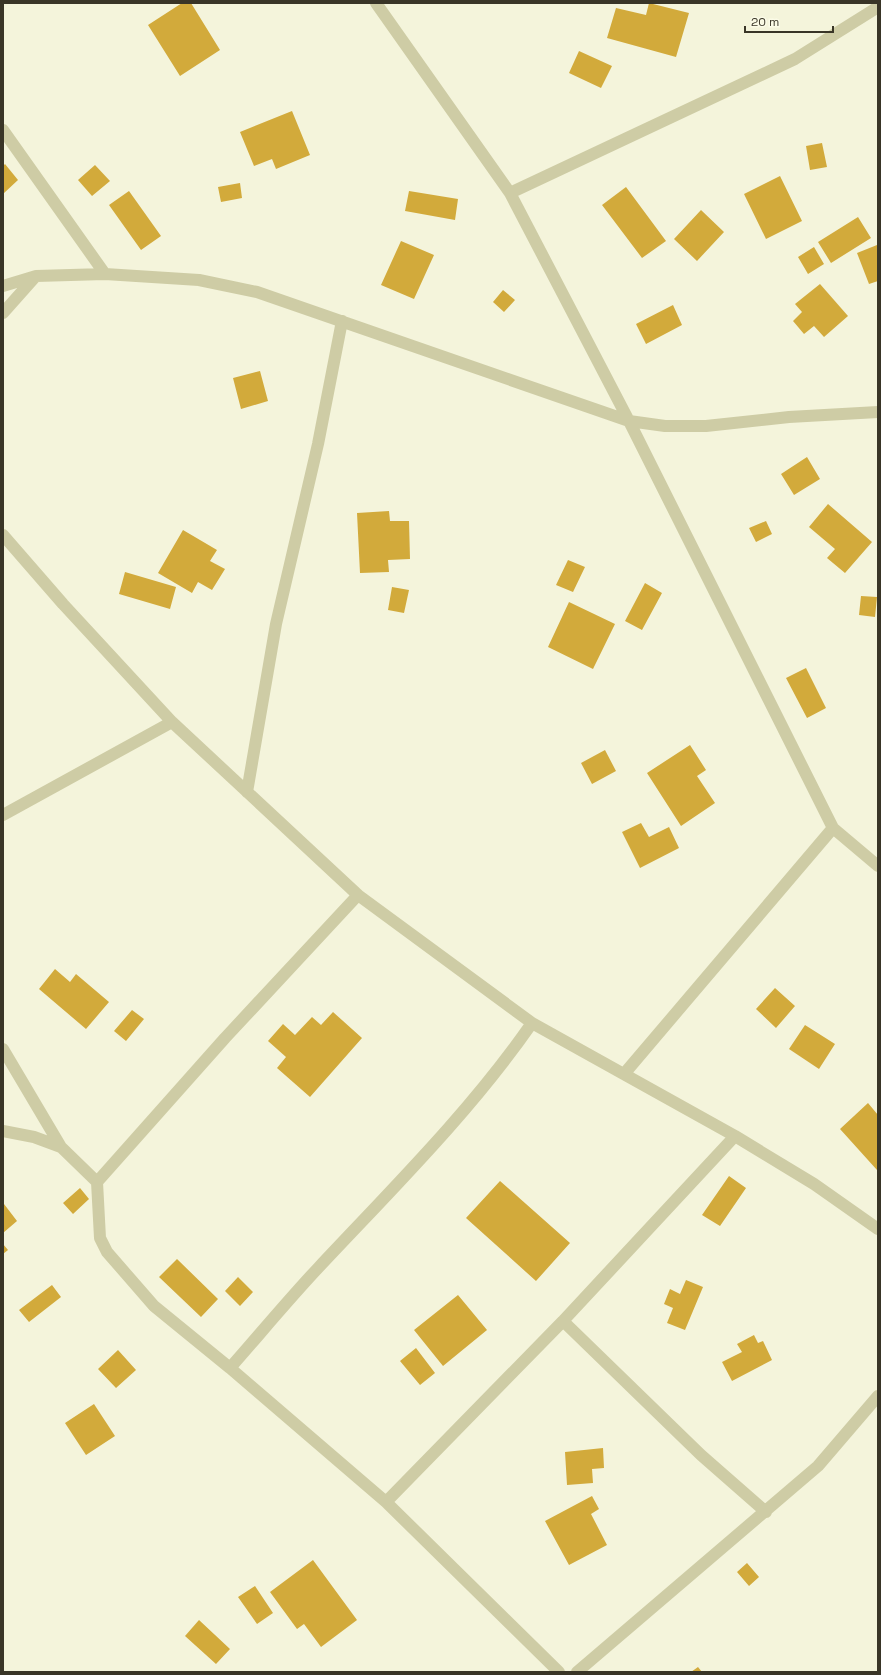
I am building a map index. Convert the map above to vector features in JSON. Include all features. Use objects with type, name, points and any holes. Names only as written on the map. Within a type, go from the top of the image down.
[{"type":"street","points":[[376,3],[510,192],[629,421],[834,828],[878,866]]},
{"type":"street","points":[[510,192],[795,59],[878,7]]},
{"type":"street","points":[[3,130],[105,274]]},
{"type":"street","points":[[3,286],[36,276],[105,274],[199,280],[258,292],[629,421],[665,426],[706,426],[789,416],[878,412]]},
{"type":"street","points":[[3,313],[36,276]]},
{"type":"street","points":[[247,792],[276,624],[318,444],[342,321]]},
{"type":"street","points":[[3,535],[63,604],[172,722],[358,895],[532,1023],[735,1136],[814,1184],[878,1229]]},
{"type":"street","points":[[3,815],[172,722]]},
{"type":"street","points":[[624,1074],[834,828]]},
{"type":"street","points":[[97,1182],[225,1038],[358,895]]},
{"type":"street","points":[[230,1368],[317,1269],[468,1107],[503,1064],[532,1023]]},
{"type":"street","points":[[3,1049],[61,1146],[97,1182],[100,1238],[107,1252],[154,1306],[230,1368],[386,1502],[559,1672]]},
{"type":"street","points":[[3,1131],[34,1137],[61,1146]]},
{"type":"street","points":[[386,1502],[563,1321],[735,1136]]},
{"type":"street","points":[[563,1321],[701,1455],[766,1512]]},
{"type":"street","points":[[577,1672],[818,1466],[878,1396]]},
{"type":"building","points":[[182,3],[191,3],[220,50],[180,76],[148,25]]},
{"type":"building","points":[[649,3],[689,13],[676,57],[607,38],[616,8],[646,15]]},
{"type":"building","points":[[579,51],[612,66],[601,88],[569,73]]},
{"type":"building","points":[[292,111],[310,155],[276,169],[272,159],[254,166],[240,132]]},
{"type":"building","points":[[822,143],[827,167],[810,170],[806,146]]},
{"type":"building","points":[[5,164],[18,180],[3,194],[3,166]]},
{"type":"building","points":[[95,165],[110,181],[92,196],[78,180]]},
{"type":"building","points":[[780,176],[802,221],[766,239],[744,194]]},
{"type":"building","points":[[240,183],[242,198],[221,202],[218,187]]},
{"type":"building","points":[[626,187],[666,241],[642,258],[602,205]]},
{"type":"building","points":[[129,191],[161,236],[141,250],[109,205]]},
{"type":"building","points":[[409,191],[458,199],[455,220],[405,211]]},
{"type":"building","points":[[701,210],[724,232],[697,261],[674,239]]},
{"type":"building","points":[[858,217],[871,238],[831,263],[818,242]]},
{"type":"building","points":[[401,241],[434,255],[414,299],[381,285]]},
{"type":"building","points":[[877,245],[878,281],[869,284],[857,253]]},
{"type":"building","points":[[814,247],[824,264],[808,274],[798,257]]},
{"type":"building","points":[[820,284],[848,316],[824,337],[814,326],[804,334],[793,321],[802,312],[795,304]]},
{"type":"building","points":[[503,290],[515,300],[504,312],[493,302]]},
{"type":"building","points":[[673,305],[682,325],[646,344],[636,324]]},
{"type":"building","points":[[260,371],[268,401],[241,409],[233,378]]},
{"type":"building","points":[[807,457],[820,479],[794,495],[781,474]]},
{"type":"building","points":[[828,504],[872,542],[845,573],[827,558],[835,549],[809,527]]},
{"type":"building","points":[[389,511],[390,521],[409,521],[410,559],[388,560],[389,572],[360,573],[357,513]]},
{"type":"building","points":[[766,521],[772,534],[756,542],[749,528]]},
{"type":"building","points":[[183,530],[217,550],[210,561],[225,569],[212,590],[198,582],[192,593],[158,573]]},
{"type":"building","points":[[568,560],[585,567],[573,592],[556,585]]},
{"type":"building","points":[[125,572],[176,587],[170,609],[119,594]]},
{"type":"building","points":[[645,583],[662,593],[642,630],[625,621]]},
{"type":"building","points":[[392,587],[409,590],[404,613],[388,610]]},
{"type":"building","points":[[861,596],[877,597],[875,617],[859,615]]},
{"type":"building","points":[[569,602],[615,624],[593,669],[548,647]]},
{"type":"building","points":[[806,668],[826,708],[807,718],[786,678]]},
{"type":"building","points":[[690,745],[706,770],[697,776],[715,803],[681,826],[647,773]]},
{"type":"building","points":[[605,750],[616,771],[592,784],[581,763]]},
{"type":"building","points":[[641,823],[649,837],[669,827],[679,848],[640,868],[622,832]]},
{"type":"building","points":[[55,969],[70,982],[76,974],[109,1002],[86,1029],[39,989]]},
{"type":"building","points":[[775,988],[795,1006],[776,1028],[756,1009]]},
{"type":"building","points":[[132,1010],[144,1019],[126,1041],[114,1031]]},
{"type":"building","points":[[333,1012],[362,1038],[310,1097],[277,1068],[286,1057],[268,1041],[283,1024],[295,1035],[312,1017],[321,1025]]},
{"type":"building","points":[[805,1025],[835,1044],[819,1069],[789,1049]]},
{"type":"building","points":[[868,1103],[878,1115],[877,1170],[840,1129]]},
{"type":"building","points":[[729,1176],[746,1188],[720,1226],[702,1215]]},
{"type":"building","points":[[500,1181],[570,1243],[536,1281],[466,1218]]},
{"type":"building","points":[[80,1188],[89,1199],[73,1214],[63,1203]]},
{"type":"building","points":[[4,1204],[17,1221],[3,1233],[3,1205]]},
{"type":"building","points":[[3,1244],[8,1250],[3,1254]]},
{"type":"building","points":[[177,1259],[218,1299],[201,1317],[159,1277]]},
{"type":"building","points":[[238,1277],[253,1292],[240,1306],[225,1291]]},
{"type":"building","points":[[686,1280],[703,1287],[685,1330],[667,1323],[673,1308],[664,1304],[670,1289],[680,1294]]},
{"type":"building","points":[[52,1285],[61,1297],[29,1322],[19,1310]]},
{"type":"building","points":[[458,1295],[487,1330],[443,1366],[414,1330]]},
{"type":"building","points":[[754,1335],[758,1343],[763,1341],[772,1360],[732,1381],[722,1362],[742,1352],[737,1344]]},
{"type":"building","points":[[416,1348],[435,1373],[420,1385],[400,1361]]},
{"type":"building","points":[[118,1350],[136,1370],[116,1388],[98,1369]]},
{"type":"building","points":[[94,1404],[115,1436],[86,1455],[65,1423]]},
{"type":"building","points":[[603,1448],[604,1468],[592,1469],[593,1483],[567,1485],[565,1452]]},
{"type":"building","points":[[592,1496],[599,1509],[591,1514],[607,1545],[569,1565],[545,1521]]},
{"type":"building","points":[[313,1560],[357,1620],[321,1647],[304,1624],[297,1629],[270,1592]]},
{"type":"building","points":[[747,1563],[759,1577],[749,1586],[737,1572]]},
{"type":"building","points":[[255,1586],[273,1613],[257,1624],[238,1597]]},
{"type":"building","points":[[199,1620],[230,1649],[216,1664],[185,1636]]},
{"type":"building","points":[[698,1667],[702,1672],[691,1672]]}]
